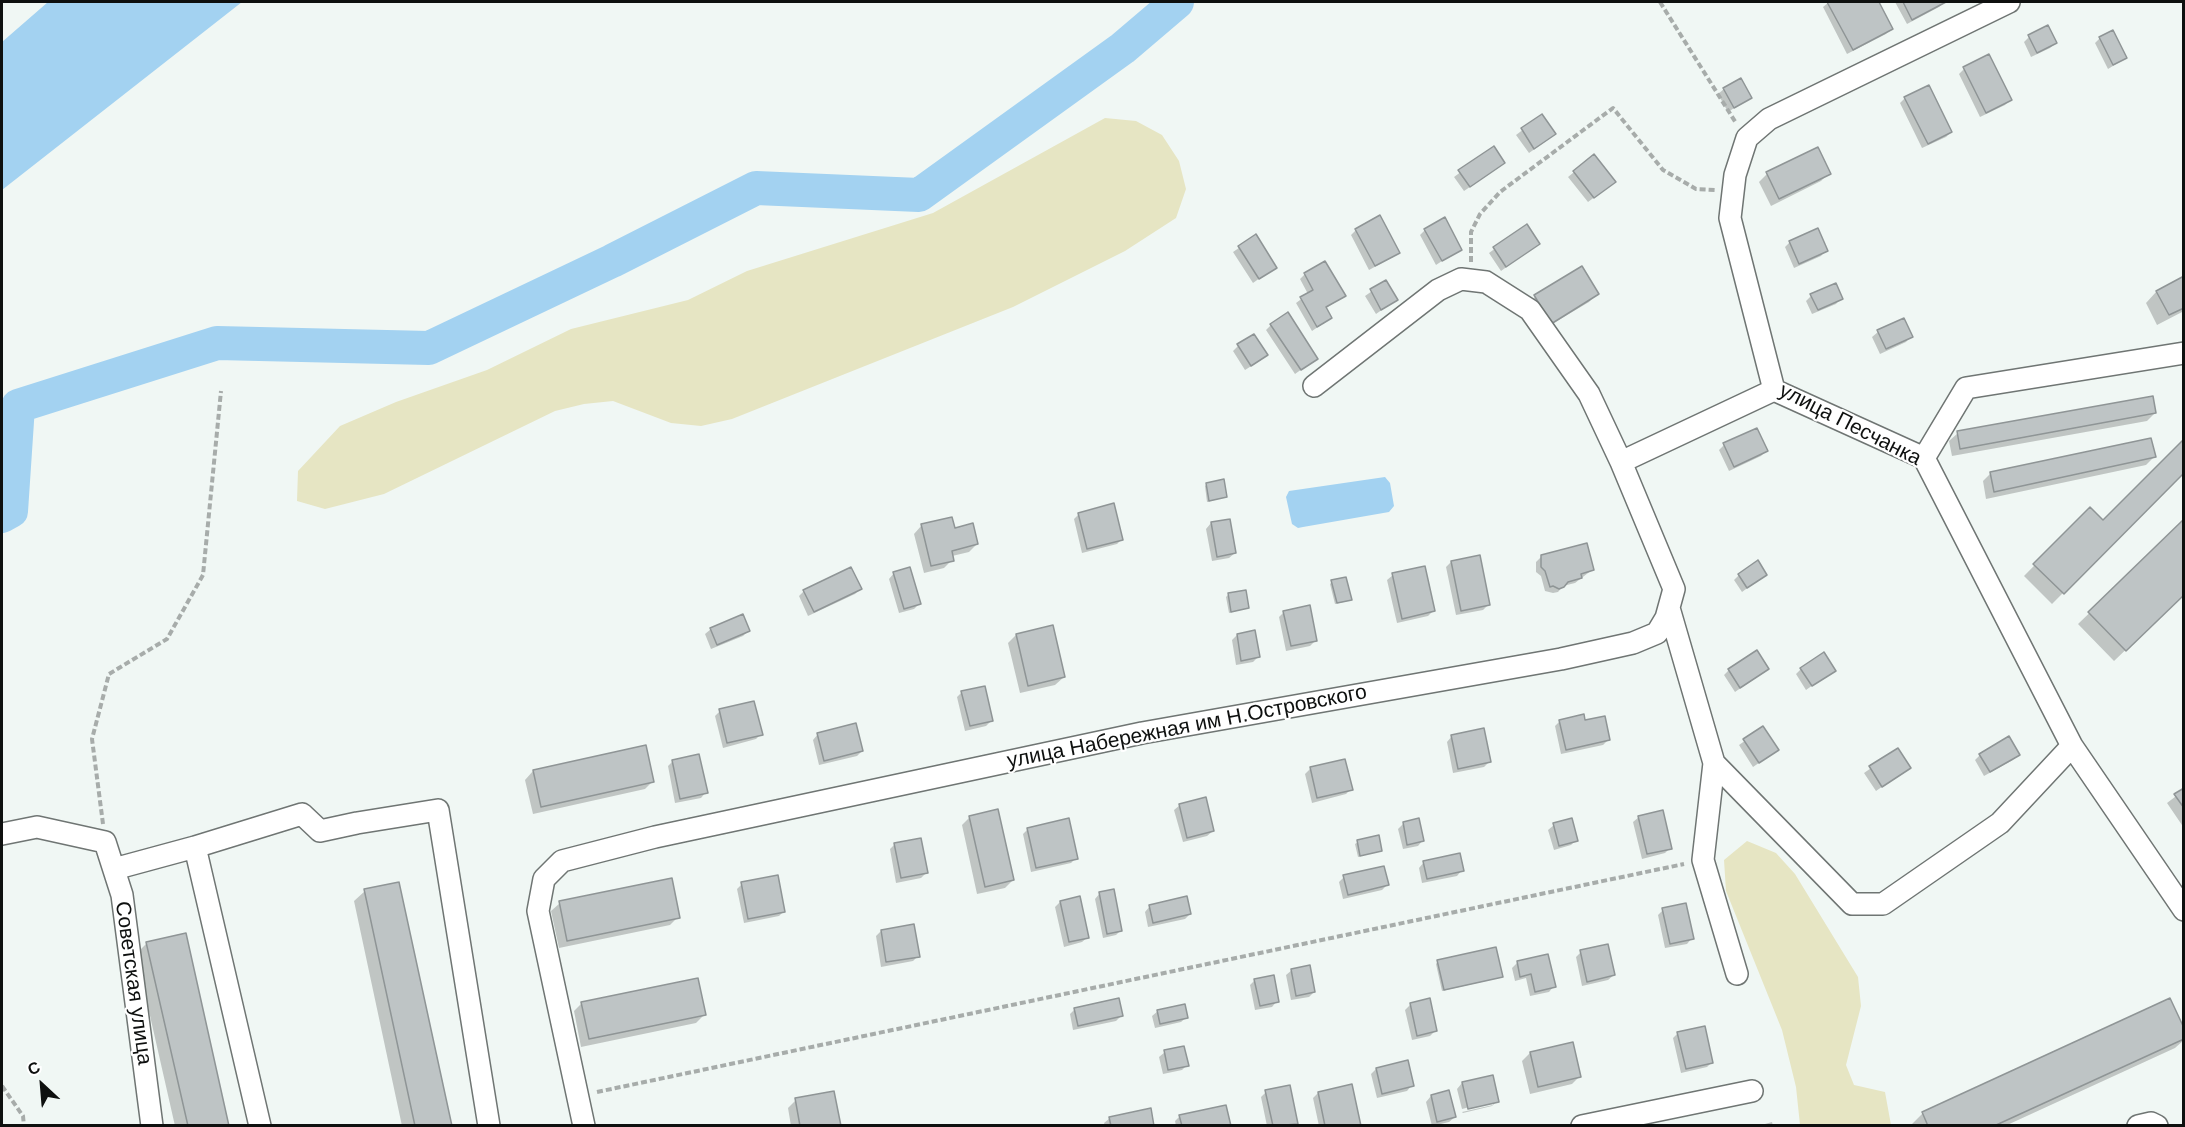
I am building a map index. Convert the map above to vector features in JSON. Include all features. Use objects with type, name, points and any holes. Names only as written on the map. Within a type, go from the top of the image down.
[{"type":"street","points":[[1747,138],[1769,119],[2009,2]]},
{"type":"street","name":"улица Песчанка","points":[[1747,138],[1735,175],[1730,218],[1774,390],[1924,458],[2072,746],[2184,910]]},
{"type":"street","points":[[1314,386],[1438,290],[1461,279],[1472,280]]},
{"type":"street","name":"улица Набережная им Н.Островского","points":[[578,1096],[538,911],[544,879],[562,861],[666,834],[1142,733],[1561,659],[1633,643],[1657,633],[1669,608],[1674,589],[1621,462],[1589,394],[1530,310],[1486,282],[1472,280]]},
{"type":"street","points":[[1924,458],[1966,388],[2181,357]]},
{"type":"street","points":[[1621,462],[1774,390]]},
{"type":"street","points":[[1669,608],[1714,763],[1703,860],[1737,974]]},
{"type":"street","points":[[1714,763],[1852,904],[1882,904],[2000,823],[2072,746]]},
{"type":"street","points":[[114,869],[302,814],[320,831],[438,810],[489,1125]]},
{"type":"street","points":[[2,834],[37,826],[105,842]]},
{"type":"street","name":"Советская улица","points":[[105,842],[122,895],[152,1125]]},
{"type":"street","points":[[195,847],[260,1125]]},
{"type":"street","points":[[1582,1125],[1752,1091]]},
{"type":"street","points":[[578,1096],[584,1125]]},
{"type":"street","points":[[2138,1125],[2151,1123],[2157,1125]]},
{"type":"path","points":[[1659,2],[1747,138]]},
{"type":"path","points":[[1472,280],[1472,232],[1480,214],[1500,192],[1612,108],[1663,170],[1696,189],[1733,191]]},
{"type":"path","points":[[105,842],[92,740],[109,674],[167,639],[203,575],[221,392]]},
{"type":"path","points":[[578,1096],[1703,860]]},
{"type":"path","points":[[2,1086],[23,1116],[24,1125]]},
{"type":"green space","points":[[1105,118],[1136,121],[1162,135],[1179,161],[1186,189],[1176,218],[1125,251],[1013,307],[732,419],[701,426],[671,423],[613,401],[584,404],[555,411],[384,494],[325,509],[297,501],[298,471],[340,426],[396,402],[487,370],[571,329],[688,300],[747,271],[933,213]]},
{"type":"green space","points":[[1747,841],[1776,853],[1795,874],[1858,977],[1861,1006],[1846,1065],[1854,1085],[1885,1092],[1891,1125],[1800,1125],[1796,1087],[1782,1030],[1726,891],[1724,860]]},
{"type":"water","points":[[48,2],[242,2],[2,190],[2,42]]},
{"type":"water","points":[[1385,477],[1390,483],[1394,506],[1389,512],[1298,528],[1292,524],[1286,497],[1289,491]]},
{"type":"building","points":[[1827,2],[1879,2],[1893,29],[1853,50]]},
{"type":"building","points":[[1903,2],[1946,2],[1912,20]]},
{"type":"building","points":[[2048,25],[2057,43],[2037,53],[2028,35]]},
{"type":"building","points":[[2113,30],[2127,58],[2113,65],[2099,37]]},
{"type":"building","points":[[1989,54],[2012,100],[1986,113],[1963,67]]},
{"type":"building","points":[[1741,78],[1752,98],[1734,108],[1723,88]]},
{"type":"building","points":[[1929,85],[1952,132],[1928,144],[1904,97]]},
{"type":"building","points":[[1542,114],[1556,134],[1534,149],[1521,128]]},
{"type":"building","points":[[1494,146],[1505,163],[1470,187],[1458,170]]},
{"type":"building","points":[[1818,147],[1831,174],[1779,199],[1766,172]]},
{"type":"building","points":[[1594,154],[1616,182],[1594,198],[1573,171]]},
{"type":"building","points":[[1380,215],[1400,253],[1375,266],[1355,229]]},
{"type":"building","points":[[1445,217],[1462,250],[1442,261],[1424,229]]},
{"type":"building","points":[[1527,224],[1540,244],[1506,267],[1493,247]]},
{"type":"building","points":[[1818,228],[1828,251],[1799,264],[1789,241]]},
{"type":"building","points":[[1256,234],[1277,268],[1259,279],[1238,246]]},
{"type":"building","points":[[1325,261],[1346,296],[1326,307],[1332,318],[1317,327],[1300,297],[1313,290],[1304,273]]},
{"type":"building","points":[[1582,266],[1599,294],[1551,324],[1534,295]]},
{"type":"building","points":[[2184,276],[2184,308],[2169,315],[2156,291]]},
{"type":"building","points":[[1386,280],[1398,300],[1381,310],[1370,289]]},
{"type":"building","points":[[1836,283],[1843,299],[1818,310],[1810,294]]},
{"type":"building","points":[[1288,312],[1318,359],[1301,370],[1270,324]]},
{"type":"building","points":[[1904,318],[1913,337],[1886,349],[1877,330]]},
{"type":"building","points":[[1254,334],[1268,355],[1251,366],[1237,344]]},
{"type":"building","points":[[2153,396],[2156,413],[1960,449],[1957,431]]},
{"type":"building","points":[[1757,428],[1768,451],[1734,467],[1723,443]]},
{"type":"building","points":[[2151,438],[2156,457],[1994,492],[1990,472]]},
{"type":"building","points":[[2184,439],[2184,473],[2064,594],[2033,564],[2090,507],[2103,520]]},
{"type":"building","points":[[1224,479],[1227,497],[1209,501],[1206,483]]},
{"type":"building","points":[[1114,503],[1123,540],[1087,549],[1078,513]]},
{"type":"building","points":[[952,517],[955,528],[973,523],[978,544],[952,551],[954,561],[931,566],[921,524]]},
{"type":"building","points":[[1230,519],[1236,553],[1217,557],[1211,522]]},
{"type":"building","points":[[2184,519],[2184,595],[2126,651],[2088,612]]},
{"type":"building","points":[[1587,543],[1594,570],[1581,574],[1582,578],[1568,582],[1559,589],[1550,587],[1545,571],[1541,567],[1541,555]]},
{"type":"building","points":[[1480,555],[1490,605],[1461,611],[1451,561]]},
{"type":"building","points":[[1758,560],[1767,575],[1747,588],[1738,574]]},
{"type":"building","points":[[1425,566],[1435,611],[1402,619],[1392,573]]},
{"type":"building","points":[[851,567],[862,589],[814,612],[803,590]]},
{"type":"building","points":[[910,567],[921,604],[904,609],[893,572]]},
{"type":"building","points":[[1346,577],[1352,600],[1337,603],[1331,580]]},
{"type":"building","points":[[1246,590],[1249,608],[1231,612],[1228,593]]},
{"type":"building","points":[[1310,605],[1317,641],[1291,646],[1283,611]]},
{"type":"building","points":[[743,614],[750,631],[717,645],[710,628]]},
{"type":"building","points":[[1053,625],[1065,677],[1028,686],[1016,634]]},
{"type":"building","points":[[1255,630],[1260,657],[1241,661],[1237,634]]},
{"type":"building","points":[[1757,650],[1769,669],[1740,688],[1728,669]]},
{"type":"building","points":[[1824,652],[1836,671],[1812,686],[1800,668]]},
{"type":"building","points":[[985,686],[993,721],[970,726],[961,691]]},
{"type":"building","points":[[754,701],[763,735],[727,743],[719,709]]},
{"type":"building","points":[[1584,714],[1585,720],[1605,716],[1610,740],[1566,750],[1559,720]]},
{"type":"building","points":[[856,723],[863,751],[824,761],[817,733]]},
{"type":"building","points":[[1763,726],[1779,750],[1759,763],[1743,739]]},
{"type":"building","points":[[1484,728],[1491,762],[1458,769],[1451,735]]},
{"type":"building","points":[[2009,736],[2020,755],[1990,772],[1979,754]]},
{"type":"building","points":[[646,745],[654,782],[541,807],[533,770]]},
{"type":"building","points":[[1898,748],[1911,768],[1882,787],[1869,766]]},
{"type":"building","points":[[699,754],[708,793],[680,799],[672,760]]},
{"type":"building","points":[[1345,759],[1353,790],[1317,798],[1310,767]]},
{"type":"building","points":[[2184,788],[2184,808],[2174,794]]},
{"type":"building","points":[[1206,797],[1214,831],[1187,838],[1179,804]]},
{"type":"building","points":[[998,809],[1014,880],[985,887],[969,816]]},
{"type":"building","points":[[1663,810],[1672,849],[1647,854],[1638,816]]},
{"type":"building","points":[[1069,818],[1078,859],[1036,868],[1027,828]]},
{"type":"building","points":[[1419,818],[1424,841],[1407,845],[1403,822]]},
{"type":"building","points":[[1572,818],[1578,841],[1559,846],[1553,823]]},
{"type":"building","points":[[1379,835],[1382,851],[1360,856],[1357,840]]},
{"type":"building","points":[[921,838],[928,873],[901,878],[894,843]]},
{"type":"building","points":[[1460,853],[1464,871],[1427,879],[1423,861]]},
{"type":"building","points":[[1384,866],[1389,885],[1348,895],[1343,875]]},
{"type":"building","points":[[778,875],[785,912],[748,919],[741,882]]},
{"type":"building","points":[[672,878],[680,918],[567,941],[559,901]]},
{"type":"building","points":[[399,882],[452,1126],[415,1126],[364,889]]},
{"type":"building","points":[[1114,889],[1122,931],[1107,934],[1099,892]]},
{"type":"building","points":[[1080,896],[1089,938],[1069,942],[1060,901]]},
{"type":"building","points":[[1187,896],[1191,914],[1153,923],[1149,905]]},
{"type":"building","points":[[1686,903],[1694,939],[1670,944],[1662,908]]},
{"type":"building","points":[[914,924],[920,957],[886,962],[881,930]]},
{"type":"building","points":[[186,933],[229,1126],[188,1126],[146,942]]},
{"type":"building","points":[[1608,944],[1615,975],[1587,982],[1580,950]]},
{"type":"building","points":[[1496,947],[1503,977],[1444,990],[1437,960]]},
{"type":"building","points":[[1548,954],[1556,987],[1535,992],[1531,974],[1520,977],[1517,961]]},
{"type":"building","points":[[1310,965],[1315,992],[1296,996],[1291,969]]},
{"type":"building","points":[[1274,975],[1279,1002],[1260,1006],[1254,979]]},
{"type":"building","points":[[698,978],[706,1015],[589,1039],[581,1002]]},
{"type":"building","points":[[1119,998],[1123,1016],[1078,1026],[1074,1008]]},
{"type":"building","points":[[1430,998],[1437,1031],[1417,1036],[1410,1003]]},
{"type":"building","points":[[2170,998],[2184,1028],[2184,1039],[1994,1126],[1928,1126],[1922,1112]]},
{"type":"building","points":[[1185,1004],[1188,1018],[1160,1024],[1157,1010]]},
{"type":"building","points":[[1705,1026],[1713,1063],[1686,1069],[1677,1032]]},
{"type":"building","points":[[1573,1042],[1581,1077],[1538,1087],[1530,1052]]},
{"type":"building","points":[[1184,1046],[1189,1066],[1168,1070],[1164,1050]]},
{"type":"building","points":[[1408,1060],[1414,1086],[1382,1094],[1376,1068]]},
{"type":"building","points":[[1493,1075],[1499,1102],[1468,1109],[1462,1082]]},
{"type":"building","points":[[1352,1084],[1361,1126],[1325,1126],[1318,1092]]},
{"type":"building","points":[[1290,1085],[1298,1124],[1273,1126],[1265,1090]]},
{"type":"building","points":[[1449,1090],[1456,1117],[1437,1122],[1431,1095]]},
{"type":"building","points":[[834,1091],[841,1126],[800,1126],[795,1098]]},
{"type":"building","points":[[1226,1105],[1231,1126],[1182,1126],[1179,1115]]},
{"type":"building","points":[[1151,1108],[1154,1126],[1111,1126],[1109,1117]]},
{"type":"waterway","points":[[2,516],[11,511],[18,406],[217,343],[429,348],[612,261],[756,188],[919,195],[1123,48],[1177,2]]}]
